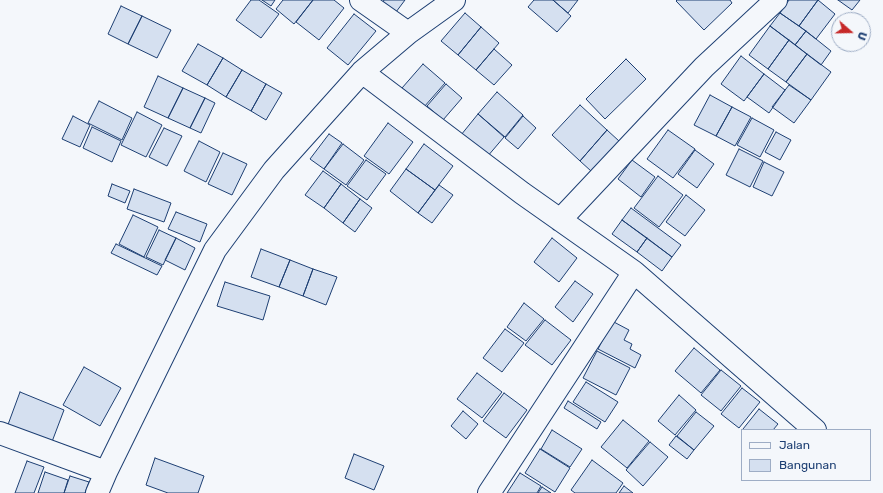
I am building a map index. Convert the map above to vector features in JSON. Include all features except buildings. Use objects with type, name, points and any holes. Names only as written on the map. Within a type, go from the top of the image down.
[{"type":"street","points":[[361,0],[408,33]]},
{"type":"street","points":[[97,493],[215,250],[274,170],[362,72],[408,33],[454,0]]},
{"type":"street","points":[[560,220],[704,67],[776,0]]},
{"type":"street","points":[[362,72],[510,184],[634,272],[814,429]]},
{"type":"street","points":[[489,493],[634,272]]},
{"type":"street","points":[[0,432],[106,472]]}]
